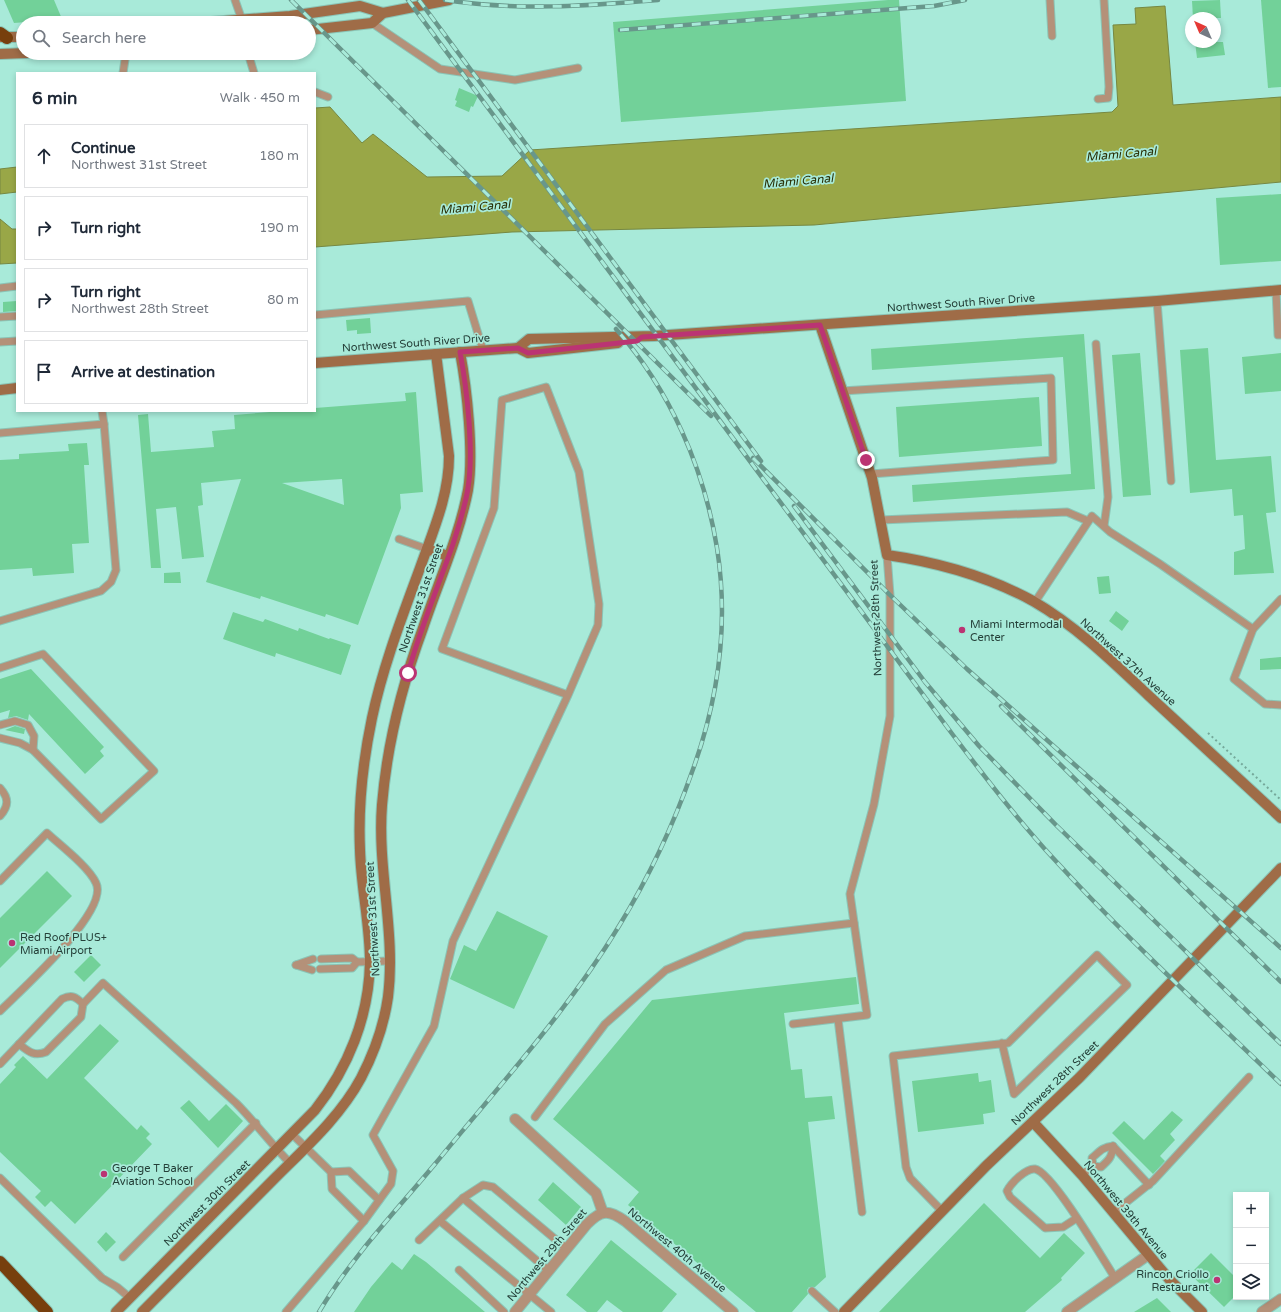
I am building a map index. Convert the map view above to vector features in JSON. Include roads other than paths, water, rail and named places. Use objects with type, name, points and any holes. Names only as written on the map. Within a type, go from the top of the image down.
[{"type":"highway","points":[[0,1262],[47,1312]]},
{"type":"street","points":[[316,29],[372,23],[383,14],[449,0]]},
{"type":"street","points":[[287,16],[360,6],[383,14]]},
{"type":"street","points":[[2,36],[16,37]]},
{"type":"street","points":[[0,54],[16,53]]},
{"type":"street","name":"Northwest South River Drive","points":[[316,363],[518,348],[529,339],[642,337],[1157,301],[1279,290]]},
{"type":"street","name":"Northwest 28th Street","points":[[820,325],[871,474],[887,555]]},
{"type":"street","name":"Northwest 31st Street","points":[[305,1148],[329,1123],[351,1096],[373,1052],[386,1008],[389,961],[381,847],[382,805],[386,769],[394,726],[411,661],[464,507],[470,472],[464,375],[460,352]]},
{"type":"street","name":"Northwest 31st Street","points":[[315,1110],[343,1068],[354,1042],[367,996],[370,962],[359,833],[365,759],[372,718],[384,673],[442,504],[449,472],[449,456],[436,354]]},
{"type":"street","points":[[0,390],[16,388]]},
{"type":"street","points":[[427,548],[448,556]]},
{"type":"street","name":"Northwest 37th Avenue","points":[[887,555],[930,563],[966,574],[1009,589],[1035,602],[1089,641],[1281,818]]},
{"type":"street","name":"Northwest 28th Street","points":[[844,1312],[986,1166],[1033,1122],[1137,1019],[1281,868]]},
{"type":"street","name":"Northwest 30th Street","points":[[116,1312],[315,1110]]},
{"type":"street","points":[[514,1119],[596,1193],[600,1213]]},
{"type":"street","name":"Northwest 39th Avenue","points":[[1033,1122],[1114,1212],[1148,1256],[1202,1312]]},
{"type":"street","points":[[142,1312],[305,1148]]},
{"type":"street","name":"Northwest 29th Street","points":[[515,1312],[587,1224],[600,1213]]},
{"type":"street","name":"Northwest 40th Avenue","points":[[600,1213],[615,1214],[733,1312]]},
{"type":"street","points":[[1067,1312],[1148,1256]]},
{"type":"street","points":[[1262,1312],[1281,1299]]},
{"type":"lane","points":[[235,0],[241,16]]},
{"type":"lane","points":[[1050,0],[1052,36]]},
{"type":"lane","points":[[1098,99],[1108,98],[1109,87],[1104,0]]},
{"type":"lane","points":[[372,23],[440,69],[515,80],[578,68]]},
{"type":"lane","points":[[123,72],[125,60]]},
{"type":"lane","points":[[250,60],[254,72]]},
{"type":"lane","points":[[316,92],[328,97]]},
{"type":"lane","points":[[0,288],[16,286]]},
{"type":"lane","points":[[1279,290],[1278,335],[1281,335]]},
{"type":"lane","points":[[316,315],[468,301],[483,350]]},
{"type":"lane","points":[[1157,301],[1171,481]]},
{"type":"lane","points":[[0,317],[16,316]]},
{"type":"lane","points":[[0,342],[16,341]]},
{"type":"lane","points":[[1096,344],[1108,497],[1104,526]]},
{"type":"lane","points":[[842,391],[1052,378],[1053,460],[871,474]]},
{"type":"lane","points":[[286,1312],[364,1221],[392,1184],[393,1171],[373,1135],[434,1026],[453,941],[568,696],[598,625],[599,604],[580,472],[546,387],[502,400],[494,508],[442,650],[568,696]]},
{"type":"lane","points":[[0,621],[101,591],[115,576],[116,570],[102,412]]},
{"type":"lane","points":[[0,433],[104,424]]},
{"type":"lane","points":[[881,520],[1066,512],[1088,521]]},
{"type":"lane","points":[[1035,602],[1092,516],[1104,526],[1253,629]]},
{"type":"lane","points":[[399,540],[427,548]]},
{"type":"lane","name":"Northwest 28th Street","points":[[854,923],[851,891],[874,804],[890,716],[890,595],[887,555]]},
{"type":"lane","points":[[1281,599],[1253,629],[1234,679],[1265,704],[1281,705]]},
{"type":"lane","points":[[0,668],[43,654],[154,771],[101,819],[33,750],[20,743],[0,738]]},
{"type":"lane","points":[[0,725],[14,721],[28,725],[34,736],[33,750]]},
{"type":"lane","points":[[0,788],[6,796],[7,802],[7,807],[0,816]]},
{"type":"lane","points":[[0,881],[47,833],[88,872],[98,890],[98,897],[77,931],[0,1011]]},
{"type":"lane","points":[[535,1117],[605,1024],[666,970],[745,936],[854,923],[867,1015],[793,1024]]},
{"type":"lane","points":[[942,1211],[910,1178],[906,1167],[893,1056],[1008,1042],[1097,955],[1127,985],[1014,1094],[1002,1043]]},
{"type":"lane","points":[[320,959],[352,958],[357,962],[389,961]]},
{"type":"lane","points":[[312,970],[296,965],[313,959]]},
{"type":"lane","points":[[320,969],[352,968],[357,962]]},
{"type":"lane","points":[[18,1044],[32,1054],[39,1055],[46,1052],[81,1017],[83,1004],[103,983],[256,1123],[276,1150],[290,1163]]},
{"type":"lane","points":[[0,1064],[62,999],[68,996],[75,996],[83,1004]]},
{"type":"lane","points":[[838,1019],[862,1212]]},
{"type":"lane","points":[[1114,1212],[1149,1185],[1249,1077]]},
{"type":"lane","points":[[123,1257],[256,1123]]},
{"type":"lane","points":[[292,1134],[331,1172],[332,1189],[364,1221]]},
{"type":"lane","points":[[1113,1146],[1149,1185]]},
{"type":"lane","points":[[1082,1175],[1093,1166],[1101,1167],[1112,1158],[1113,1146]]},
{"type":"lane","points":[[1093,1166],[1092,1158],[1104,1147],[1113,1146]]},
{"type":"lane","points":[[1077,1218],[1063,1227],[1045,1228],[1010,1197],[1007,1191],[1025,1172],[1037,1169],[1046,1176],[1056,1187],[1077,1218],[1115,1278]]},
{"type":"lane","points":[[331,1172],[349,1171],[379,1200]]},
{"type":"lane","points":[[0,1178],[102,1278],[117,1287],[130,1298]]},
{"type":"lane","points":[[419,1240],[463,1198],[483,1185],[493,1187],[567,1249]]},
{"type":"lane","points":[[463,1198],[549,1271]]},
{"type":"lane","points":[[440,1221],[551,1312]]},
{"type":"lane","points":[[460,1270],[504,1312]]},
{"type":"lane","points":[[812,1290],[835,1312]]},
{"type":"water","name":"Miami Canal","points":[[1165,6],[1173,105],[1281,97],[1281,182],[814,225],[512,232],[316,247],[316,108],[330,107],[362,143],[373,134],[427,177],[502,176],[530,150],[1112,112],[1118,106],[1113,25],[1136,24],[1135,8]]},
{"type":"water","points":[[16,167],[16,192],[0,194],[0,169]]},
{"type":"water","points":[[0,219],[12,229],[16,229],[16,263],[0,264]]},
{"type":"railway","points":[[291,0],[307,16]]},
{"type":"railway","points":[[408,0],[953,735],[1002,798],[1040,843],[1108,916],[1281,1084]]},
{"type":"railway","points":[[419,0],[761,461]]},
{"type":"railway","points":[[445,0],[525,6],[578,6],[658,0]]},
{"type":"railway","points":[[620,30],[934,6],[965,0]]},
{"type":"railway","points":[[316,25],[711,416]]},
{"type":"railway","points":[[319,1312],[359,1254],[555,1019],[599,958],[630,908],[660,851],[685,792],[701,745],[709,718],[719,662],[721,634],[722,605],[720,577],[717,548],[711,518],[694,460],[682,431],[653,378],[616,329]]},
{"type":"railway","points":[[753,458],[890,595],[967,669],[1281,948]]},
{"type":"railway","points":[[794,506],[925,682],[979,746],[1057,826],[1281,1044]]},
{"type":"railway","points":[[1001,706],[1281,982]]},
{"type":"place","name":"Miami Intermodal Center","points":[[962,630]]},
{"type":"place","name":"Red Roof PLUS+ Miami Airport","points":[[12,943]]},
{"type":"place","name":"George T Baker Aviation School","points":[[104,1174]]},
{"type":"place","name":"Rincon Criollo Restaurant","points":[[1217,1280]]}]
